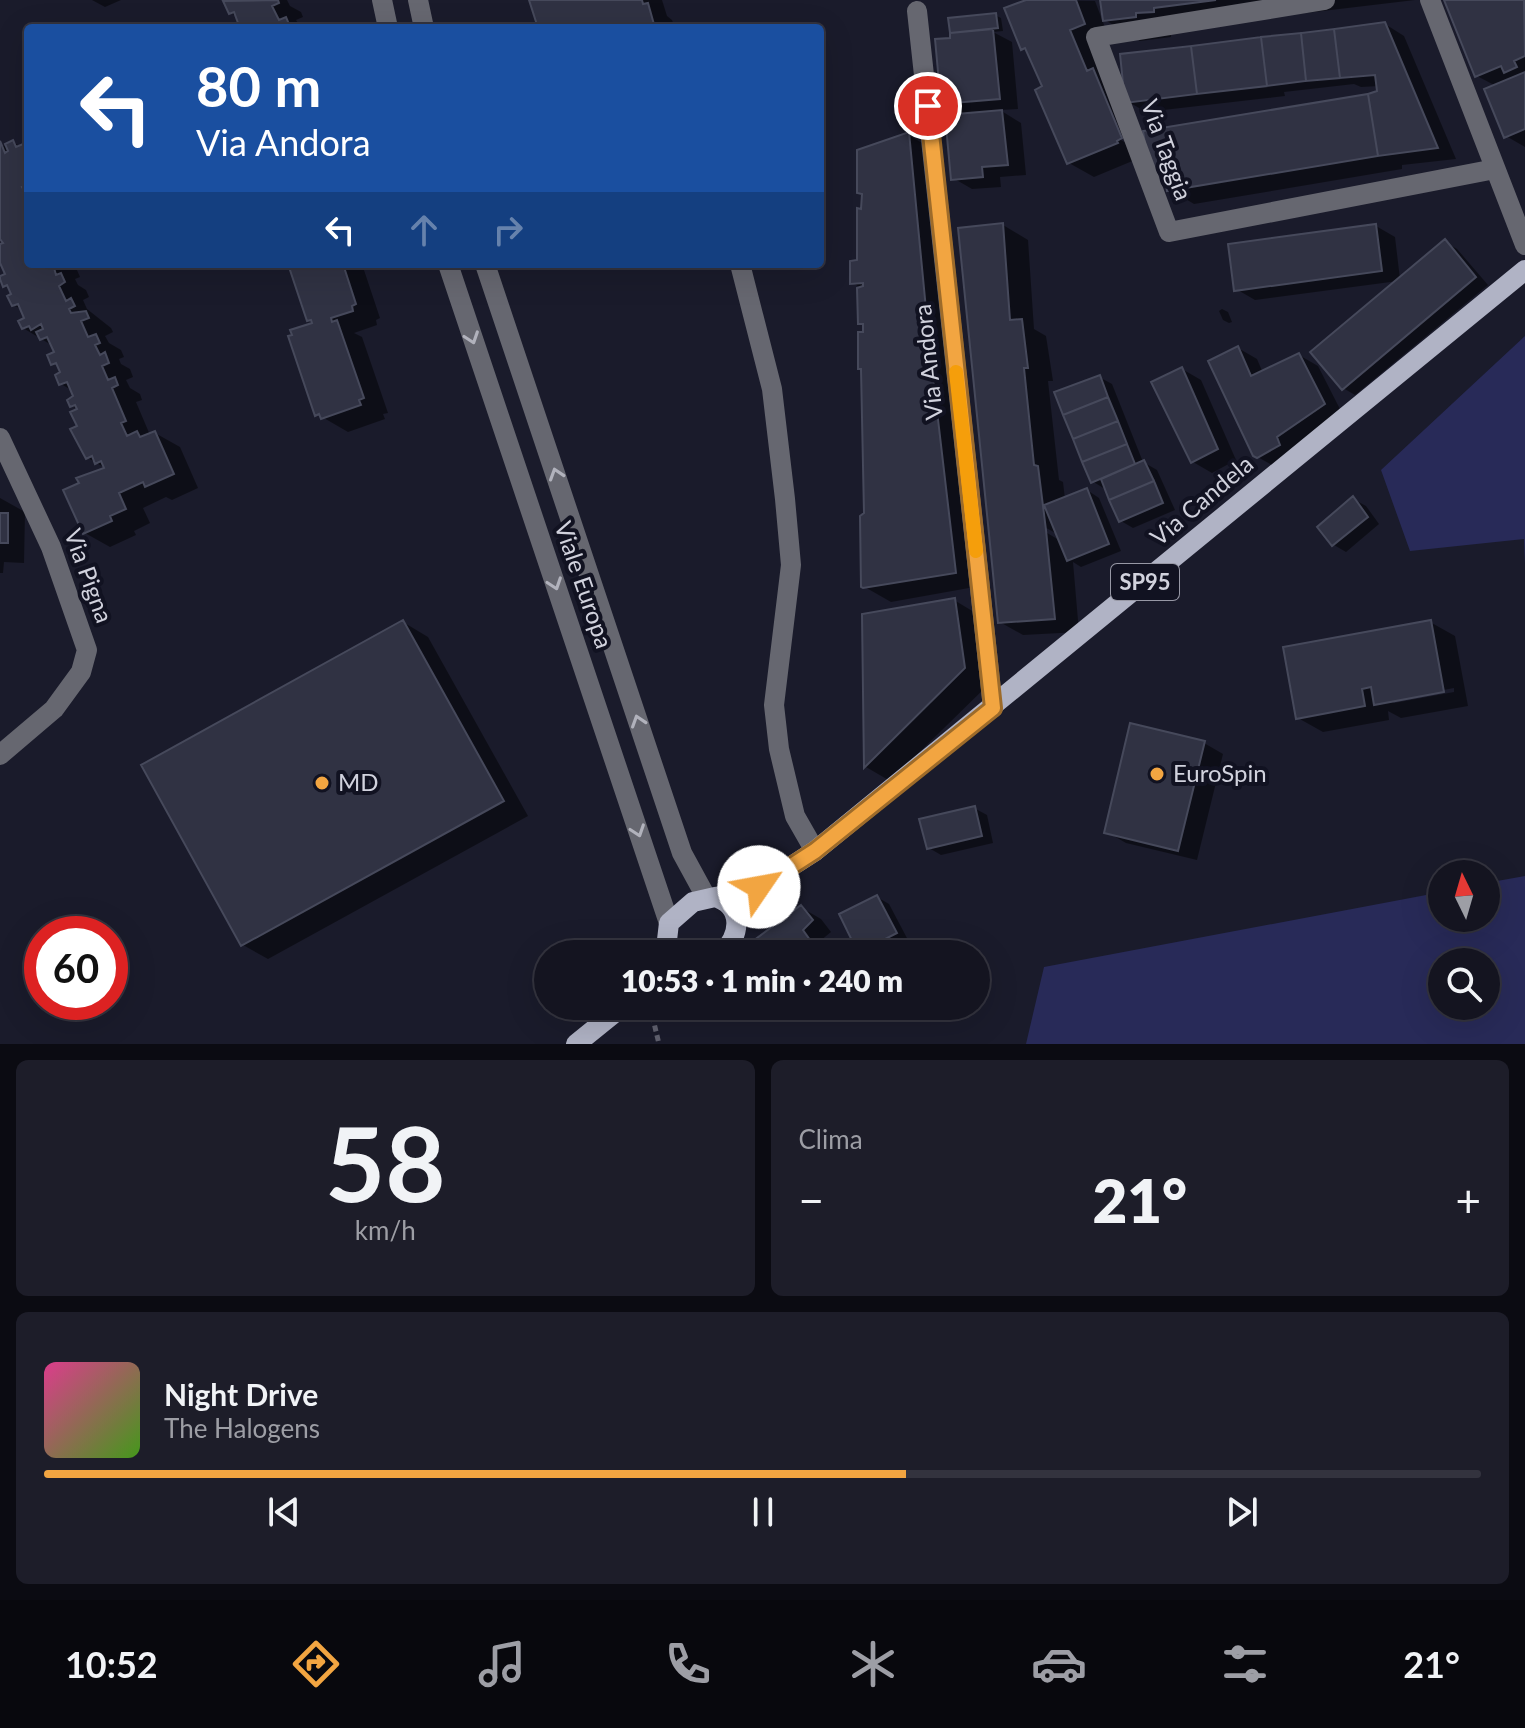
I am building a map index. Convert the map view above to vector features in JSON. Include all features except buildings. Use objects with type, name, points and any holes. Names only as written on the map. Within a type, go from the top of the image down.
[{"type":"main road","name":"Via Candela","points":[[669,923],[693,902],[741,894],[759,887],[815,851],[1525,270]]},
{"type":"main road","name":"Via Candela","points":[[733,940],[741,911],[759,887]]},
{"type":"main road","points":[[711,897],[731,906],[737,921]]},
{"type":"main road","points":[[667,940],[669,923]]},
{"type":"main road","points":[[576,1044],[606,1020]]},
{"type":"street","points":[[382,0],[387,24]]},
{"type":"street","points":[[418,0],[423,24]]},
{"type":"street","name":"Via Taggia","points":[[1325,0],[1096,37],[1169,232],[1495,169]]},
{"type":"street","points":[[1430,0],[1525,245]]},
{"type":"street","name":"Via Andora","points":[[917,11],[993,708]]},
{"type":"street","name":"Viale Europa","points":[[449,268],[669,923]]},
{"type":"street","name":"Viale Europa","points":[[486,268],[682,853],[711,897]]},
{"type":"street","points":[[741,268],[772,389],[788,525],[790,579],[774,705],[779,749],[795,816],[815,851]]},
{"type":"street","name":"Via Pigna","points":[[0,438],[51,547],[87,650],[81,672],[54,709],[0,755]]},
{"type":"path","points":[[653,1020],[659,1044]]},
{"type":"shaded area","points":[[1525,336],[1525,564],[1524,539],[1410,551],[1381,470]]},
{"type":"shaded area","points":[[1525,876],[1525,1044],[1026,1044],[1044,967],[1428,895],[1428,932],[1500,932],[1500,880]]},
{"type":"slow traffic","points":[[956,372],[976,551]]},
{"type":"place","name":"EuroSpin","points":[[1157,774]]},
{"type":"place","name":"MD","points":[[322,783]]},
{"type":"route","points":[[759,887],[815,851],[993,708],[928,106]]}]
